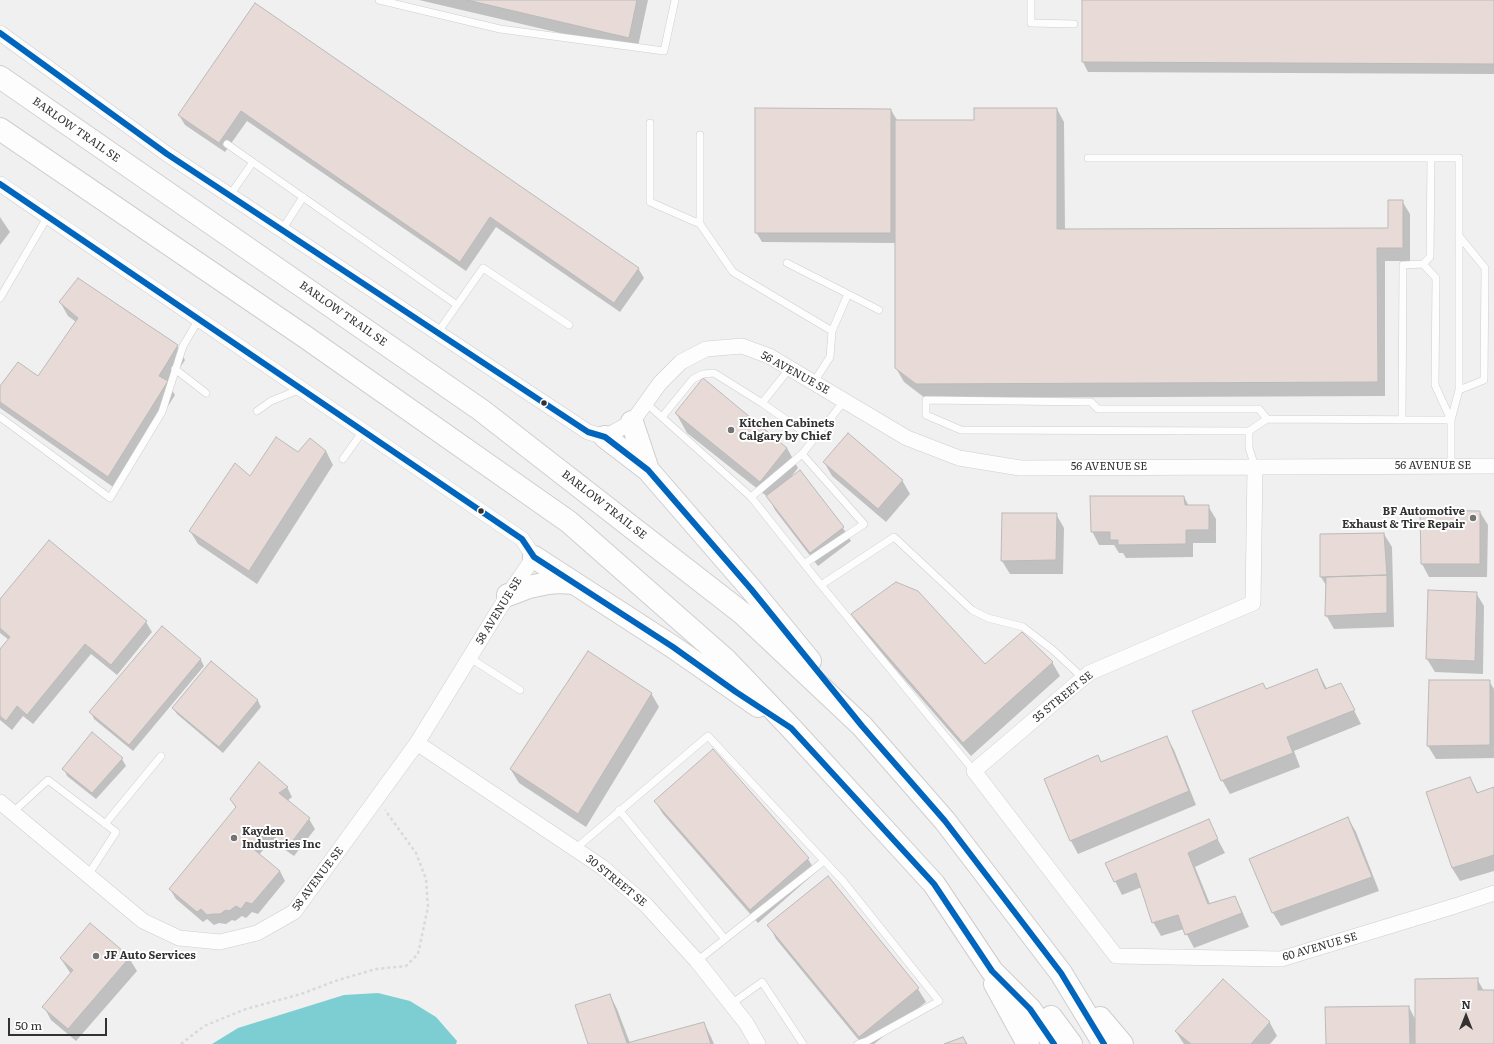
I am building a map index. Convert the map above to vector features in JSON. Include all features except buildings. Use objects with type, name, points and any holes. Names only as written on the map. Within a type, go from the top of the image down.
[{"type":"main road","name":"BARLOW TRAIL SE","points":[[0,77],[481,410],[742,614],[862,726],[945,821],[1061,973],[1104,1044]]},
{"type":"main road","points":[[0,129],[298,332],[569,522],[726,660],[791,728],[934,884],[992,971],[1030,1009],[1054,1044]]},
{"type":"main road","points":[[632,422],[648,470]]},
{"type":"main road","points":[[605,437],[648,470],[751,589],[862,726]]},
{"type":"main road","points":[[534,557],[673,647],[736,692],[791,728]]},
{"type":"main road","points":[[508,595],[529,587],[548,583],[574,583]]},
{"type":"main road","points":[[992,971],[996,986],[1028,1044]]},
{"type":"main road","points":[[1061,973],[1122,1044]]},
{"type":"main road","points":[[1030,1009],[1050,1016],[1071,1044]]},
{"type":"street","points":[[0,33],[167,154],[588,432],[605,437]]},
{"type":"street","points":[[0,184],[522,539],[534,557]]},
{"type":"street","name":"56 AVENUE SE","points":[[605,437],[632,422],[660,383],[681,362],[706,349],[742,346],[769,356],[907,438],[959,458],[1020,468],[1494,466]]},
{"type":"street","name":"35 STREET SE","points":[[974,771],[1089,673],[1253,603],[1255,466]]},
{"type":"street","name":"58 AVENUE SE","points":[[0,802],[143,921],[179,938],[220,942],[257,933],[294,912],[417,743],[508,595],[534,557]]},
{"type":"street","name":"30 STREET SE","points":[[417,743],[602,867],[646,905],[697,961],[746,1023],[758,1044]]},
{"type":"street","name":"60 AVENUE SE","points":[[974,771],[1116,956],[1281,959],[1494,893]]},
{"type":"lane","points":[[379,0],[500,29],[664,51],[675,0]]},
{"type":"lane","points":[[1031,0],[1031,23],[1074,24]]},
{"type":"lane","points":[[650,123],[650,202],[700,224],[733,272],[832,332]]},
{"type":"lane","points":[[700,135],[700,224]]},
{"type":"lane","points":[[227,144],[457,305]]},
{"type":"lane","points":[[1088,158],[1459,158],[1460,390],[1451,420],[1451,466]]},
{"type":"lane","points":[[1402,419],[1404,265],[1423,264],[1430,257],[1431,158]]},
{"type":"lane","points":[[230,195],[253,162]]},
{"type":"lane","points":[[282,230],[303,197]]},
{"type":"lane","points":[[0,298],[48,216]]},
{"type":"lane","points":[[1459,236],[1485,268],[1484,380],[1460,390]]},
{"type":"lane","points":[[787,263],[879,310]]},
{"type":"lane","points":[[1423,264],[1436,278],[1435,385],[1451,420]]},
{"type":"lane","points":[[438,332],[483,268],[569,325]]},
{"type":"lane","points":[[814,382],[830,358],[832,332],[848,294]]},
{"type":"lane","points":[[0,417],[110,498],[162,412],[183,346],[199,319]]},
{"type":"lane","points":[[762,403],[790,368]]},
{"type":"lane","points":[[175,369],[206,392]]},
{"type":"lane","points":[[662,417],[693,379],[703,374],[714,373],[762,403],[814,439]]},
{"type":"lane","points":[[257,412],[271,401],[302,389]]},
{"type":"lane","points":[[751,497],[802,454],[845,400]]},
{"type":"lane","points":[[1267,419],[1259,410],[1098,409],[1091,402],[926,400],[926,415],[961,430],[1249,431],[1267,419],[1451,420]]},
{"type":"lane","points":[[646,403],[751,497],[821,585],[974,771]]},
{"type":"lane","points":[[343,459],[363,431]]},
{"type":"lane","points":[[1249,431],[1249,448],[1255,466]]},
{"type":"lane","points":[[802,454],[864,524],[804,564]]},
{"type":"lane","points":[[821,585],[894,537],[972,610],[988,618],[1023,627],[1053,650],[1083,678]]},
{"type":"lane","points":[[470,658],[520,690]]},
{"type":"lane","points":[[575,848],[708,736],[843,881],[939,1001],[867,1041],[858,1044]]},
{"type":"lane","points":[[105,824],[161,756]]},
{"type":"lane","points":[[12,813],[48,780],[116,832],[88,875]]},
{"type":"lane","points":[[620,810],[725,939]]},
{"type":"lane","points":[[697,961],[824,861]]},
{"type":"lane","points":[[731,1004],[762,982],[803,1044]]},
{"type":"path","points":[[181,1044],[204,1026],[246,1009],[301,994],[338,980],[376,970],[406,966],[418,954],[428,907],[426,879],[416,853],[386,811]]},
{"type":"water","points":[[378,993],[410,1001],[436,1017],[457,1041],[456,1044],[212,1044],[238,1028],[344,995]]},
{"type":"transit line","points":[[0,33],[167,154],[588,432],[605,437],[648,470],[751,589],[862,726],[945,821],[1061,973],[1104,1044]]},
{"type":"transit line","points":[[0,184],[522,539],[534,557],[673,647],[736,692],[791,728],[934,884],[992,971],[1030,1009],[1054,1044]]},
{"type":"place","name":"Kitchen Cabinets Calgary by Chief","points":[[731,430]]},
{"type":"place","name":"BF Automotive Exhaust & Tire Repair","points":[[1473,518]]},
{"type":"place","name":"Kayden Industries Inc","points":[[234,838]]},
{"type":"place","name":"JF Auto Services","points":[[96,956]]}]
